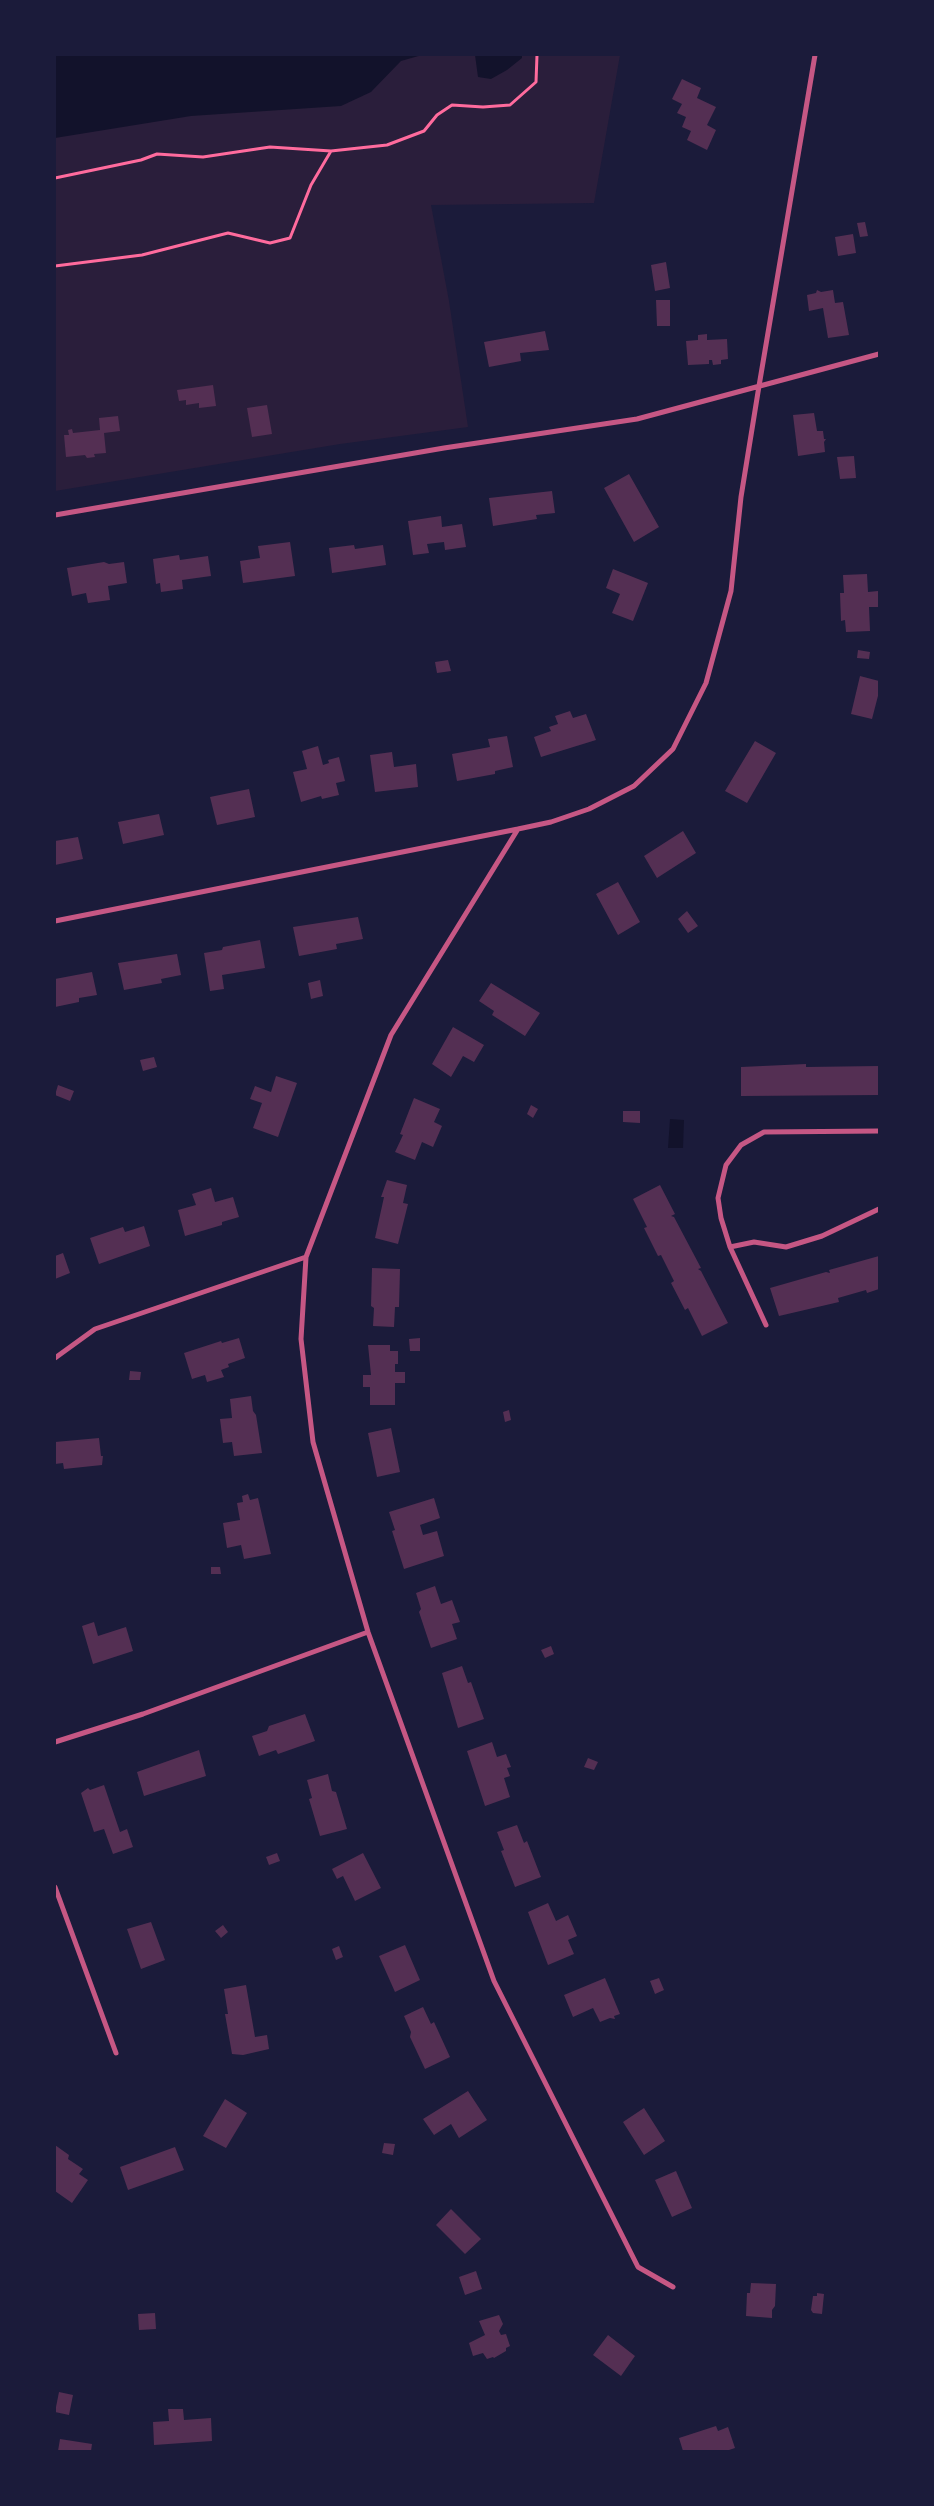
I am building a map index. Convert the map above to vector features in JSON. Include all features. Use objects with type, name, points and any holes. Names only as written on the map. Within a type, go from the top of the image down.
[{"type":"street","points":[[55,921],[551,822],[590,809],[634,786],[673,749],[706,683],[731,591],[741,497],[815,55]]},
{"type":"street","points":[[55,515],[444,448],[637,419],[879,354]]},
{"type":"street","points":[[518,829],[391,1035],[306,1257],[301,1339],[313,1442],[368,1632],[494,1980],[638,2267],[673,2286]]},
{"type":"street","points":[[766,1325],[730,1247],[721,1218],[718,1198],[726,1165],[741,1145],[756,1135],[777,1130],[879,1131]]},
{"type":"street","points":[[730,1247],[754,1242],[786,1247],[822,1236],[879,1209]]},
{"type":"street","points":[[55,1358],[95,1329],[306,1257]]},
{"type":"street","points":[[55,1742],[142,1714],[368,1632]]},
{"type":"street","points":[[55,1887],[116,2053]]},
{"type":"path","points":[[55,178],[141,160],[157,154],[203,157],[270,147],[331,151],[387,145],[424,131],[436,115],[452,105],[483,107],[510,105],[536,82],[537,55]]},
{"type":"path","points":[[55,266],[142,254],[228,233],[270,243],[290,238],[311,185],[331,151]]},
{"type":"shaded area","points":[[55,55],[620,55],[594,203],[431,205],[449,301],[468,427],[340,444],[55,491]]},
{"type":"shaded area","points":[[55,55],[422,55],[401,61],[371,92],[341,106],[191,116],[55,138]]},
{"type":"shaded area","points":[[475,55],[522,55],[522,58],[507,70],[491,79],[478,77]]},
{"type":"shaded area","points":[[670,1119],[684,1120],[683,1148],[668,1148]]},
{"type":"building","points":[[682,79],[701,88],[697,98],[716,107],[707,125],[716,130],[707,150],[687,140],[691,131],[682,127],[686,117],[677,113],[682,104],[672,99]]},
{"type":"building","points":[[865,222],[868,236],[860,237],[857,223]]},
{"type":"building","points":[[853,234],[856,253],[838,256],[835,237]]},
{"type":"building","points":[[666,262],[670,288],[655,291],[651,265]]},
{"type":"building","points":[[817,290],[821,292],[833,290],[835,303],[843,302],[849,335],[828,338],[823,308],[809,311],[807,295],[816,293]]},
{"type":"building","points":[[656,300],[670,300],[670,326],[657,326]]},
{"type":"building","points":[[545,331],[549,350],[520,353],[521,361],[489,367],[484,342]]},
{"type":"building","points":[[707,334],[707,340],[727,339],[728,359],[721,360],[721,364],[713,365],[712,360],[709,360],[709,364],[688,365],[686,341],[698,340],[698,335]]},
{"type":"building","points":[[213,385],[216,406],[199,408],[199,403],[186,405],[186,400],[179,401],[177,390]]},
{"type":"building","points":[[267,405],[272,434],[252,437],[247,408]]},
{"type":"building","points":[[814,413],[817,431],[823,431],[824,439],[826,439],[824,442],[825,452],[798,456],[793,415]]},
{"type":"building","points":[[118,416],[120,431],[104,433],[106,453],[94,454],[95,457],[87,458],[85,455],[66,457],[64,435],[69,435],[68,430],[72,429],[73,433],[100,430],[99,418]]},
{"type":"building","points":[[854,456],[856,478],[840,479],[837,457]]},
{"type":"building","points":[[629,474],[659,527],[634,542],[604,488]]},
{"type":"building","points":[[552,491],[555,513],[536,515],[537,519],[493,526],[489,498]]},
{"type":"building","points":[[441,516],[442,527],[462,524],[466,547],[445,550],[444,542],[427,544],[429,553],[413,555],[408,521]]},
{"type":"building","points":[[290,542],[295,576],[243,583],[240,561],[260,558],[258,546]]},
{"type":"building","points":[[354,545],[355,549],[383,545],[386,565],[332,573],[329,548]]},
{"type":"building","points":[[179,555],[180,560],[208,556],[211,576],[182,580],[183,589],[161,592],[160,583],[156,584],[153,559]]},
{"type":"building","points":[[104,562],[109,564],[124,562],[127,583],[108,586],[110,600],[88,603],[86,593],[72,596],[67,568]]},
{"type":"building","points":[[613,569],[648,583],[633,621],[612,613],[620,594],[606,588]]},
{"type":"building","points":[[867,574],[868,592],[878,591],[879,607],[869,607],[870,631],[846,632],[845,620],[841,621],[840,593],[844,593],[843,575]]},
{"type":"building","points":[[858,650],[870,652],[869,659],[857,658]]},
{"type":"building","points":[[448,660],[451,671],[437,673],[435,662]]},
{"type":"building","points":[[860,676],[879,681],[879,692],[872,719],[851,714]]},
{"type":"building","points":[[570,711],[573,718],[586,714],[596,740],[541,757],[534,737],[551,731],[549,727],[558,724],[555,716]]},
{"type":"building","points":[[507,736],[513,767],[495,771],[495,774],[457,781],[452,754],[490,747],[488,739]]},
{"type":"building","points":[[755,741],[776,753],[747,803],[725,791]]},
{"type":"building","points":[[318,746],[323,765],[329,763],[328,760],[339,757],[345,781],[336,783],[339,795],[322,799],[321,796],[301,802],[293,772],[307,769],[302,751]]},
{"type":"building","points":[[392,752],[394,767],[416,764],[418,787],[375,792],[370,755]]},
{"type":"building","points":[[249,789],[255,817],[217,825],[210,797]]},
{"type":"building","points":[[159,814],[164,835],[123,844],[118,822]]},
{"type":"building","points":[[683,831],[696,853],[657,878],[644,856]]},
{"type":"building","points":[[78,837],[83,859],[55,865],[55,841]]},
{"type":"building","points":[[618,882],[640,922],[618,935],[596,894]]},
{"type":"building","points":[[687,911],[698,926],[688,933],[678,919]]},
{"type":"building","points":[[358,917],[363,939],[336,944],[337,949],[299,956],[293,927]]},
{"type":"building","points":[[260,940],[265,968],[222,975],[224,989],[210,991],[204,953],[222,950],[223,947]]},
{"type":"building","points":[[177,954],[181,975],[161,979],[162,983],[124,990],[118,963]]},
{"type":"building","points":[[92,972],[97,995],[79,998],[79,1002],[55,1007],[55,979]]},
{"type":"building","points":[[320,980],[323,996],[311,999],[308,983]]},
{"type":"building","points":[[491,983],[540,1013],[525,1036],[492,1015],[494,1011],[479,1001]]},
{"type":"building","points":[[453,1027],[484,1045],[474,1062],[463,1056],[451,1077],[432,1064]]},
{"type":"building","points":[[154,1057],[157,1067],[143,1071],[140,1060]]},
{"type":"building","points":[[806,1064],[806,1067],[879,1066],[879,1095],[741,1096],[741,1067]]},
{"type":"building","points":[[276,1076],[297,1083],[278,1137],[253,1128],[262,1103],[250,1099],[255,1086],[271,1092]]},
{"type":"building","points":[[58,1085],[74,1091],[70,1101],[55,1095]]},
{"type":"building","points":[[414,1098],[440,1109],[434,1122],[442,1126],[433,1147],[422,1142],[415,1160],[395,1152],[403,1135],[400,1134]]},
{"type":"building","points":[[531,1105],[538,1109],[533,1118],[527,1114]]},
{"type":"building","points":[[623,1111],[640,1111],[640,1123],[623,1122]]},
{"type":"building","points":[[387,1180],[407,1185],[403,1203],[408,1204],[398,1244],[375,1238],[384,1197],[381,1197]]},
{"type":"building","points":[[660,1185],[675,1214],[671,1216],[674,1217],[701,1268],[698,1269],[701,1271],[728,1323],[702,1336],[688,1308],[685,1310],[671,1283],[674,1281],[661,1255],[658,1256],[644,1228],[647,1227],[633,1199]]},
{"type":"building","points":[[211,1188],[215,1202],[233,1197],[239,1217],[222,1222],[222,1225],[185,1236],[178,1210],[196,1205],[192,1194]]},
{"type":"building","points":[[144,1226],[150,1246],[99,1264],[90,1238],[123,1227],[125,1232]]},
{"type":"building","points":[[63,1253],[70,1273],[55,1279],[55,1256]]},
{"type":"building","points":[[879,1256],[879,1289],[867,1293],[866,1290],[838,1298],[839,1302],[779,1316],[770,1288],[826,1272],[830,1273],[829,1270]]},
{"type":"building","points":[[372,1268],[400,1269],[399,1307],[395,1307],[394,1327],[373,1326],[374,1308],[371,1306]]},
{"type":"building","points":[[239,1338],[245,1358],[228,1364],[229,1367],[221,1370],[224,1377],[207,1382],[205,1375],[192,1379],[184,1353],[221,1341],[222,1343]]},
{"type":"building","points":[[420,1338],[420,1351],[410,1351],[409,1339]]},
{"type":"building","points":[[368,1345],[390,1345],[390,1351],[398,1351],[398,1364],[395,1364],[395,1372],[405,1372],[405,1383],[395,1383],[395,1405],[370,1405],[370,1387],[363,1387],[363,1375],[371,1375]]},
{"type":"building","points":[[130,1371],[141,1372],[140,1380],[129,1380]]},
{"type":"building","points":[[251,1396],[262,1453],[234,1456],[232,1442],[223,1443],[220,1419],[232,1418],[230,1399]]},
{"type":"building","points":[[509,1410],[511,1420],[505,1422],[503,1412]]},
{"type":"building","points":[[391,1428],[400,1472],[377,1477],[368,1433]]},
{"type":"building","points":[[99,1438],[101,1456],[103,1456],[102,1465],[64,1469],[63,1463],[55,1464],[55,1442]]},
{"type":"building","points":[[248,1494],[250,1500],[258,1498],[271,1554],[244,1559],[241,1545],[227,1548],[223,1523],[240,1520],[237,1503],[243,1502],[242,1496]]},
{"type":"building","points":[[434,1498],[440,1518],[420,1525],[423,1535],[437,1531],[444,1556],[404,1569],[392,1531],[395,1530],[389,1512]]},
{"type":"building","points":[[211,1567],[220,1567],[221,1574],[211,1574]]},
{"type":"building","points":[[435,1586],[441,1604],[452,1600],[460,1622],[452,1624],[457,1639],[431,1648],[419,1612],[421,1609],[416,1593]]},
{"type":"building","points":[[94,1622],[98,1636],[126,1627],[133,1651],[93,1664],[82,1626]]},
{"type":"building","points":[[551,1646],[554,1654],[545,1658],[541,1650]]},
{"type":"building","points":[[462,1666],[468,1683],[471,1682],[484,1719],[458,1728],[442,1673]]},
{"type":"building","points":[[305,1714],[315,1741],[278,1754],[276,1750],[259,1756],[252,1736],[267,1731],[269,1726]]},
{"type":"building","points":[[492,1742],[497,1757],[506,1754],[511,1767],[507,1768],[510,1776],[504,1778],[510,1797],[485,1806],[467,1751]]},
{"type":"building","points":[[199,1750],[206,1776],[144,1796],[137,1772]]},
{"type":"building","points":[[588,1758],[598,1762],[594,1770],[584,1767]]},
{"type":"building","points":[[328,1774],[332,1791],[336,1792],[347,1829],[320,1836],[309,1799],[312,1798],[307,1780]]},
{"type":"building","points":[[104,1785],[120,1832],[127,1829],[133,1847],[113,1854],[104,1829],[94,1832],[81,1793],[88,1788],[90,1790]]},
{"type":"building","points":[[517,1825],[524,1843],[527,1841],[541,1877],[515,1887],[501,1851],[504,1850],[497,1832]]},
{"type":"building","points":[[277,1853],[280,1861],[269,1865],[266,1857]]},
{"type":"building","points":[[363,1853],[381,1888],[355,1901],[343,1876],[337,1879],[332,1869]]},
{"type":"building","points":[[548,1903],[556,1921],[568,1915],[577,1936],[568,1940],[574,1954],[548,1965],[528,1912]]},
{"type":"building","points":[[151,1922],[165,1960],[141,1969],[127,1929]]},
{"type":"building","points":[[223,1925],[228,1932],[221,1938],[215,1931]]},
{"type":"building","points":[[405,1945],[420,1980],[395,1992],[379,1956]]},
{"type":"building","points":[[339,1946],[343,1957],[336,1960],[332,1949]]},
{"type":"building","points":[[605,1978],[620,2014],[614,2016],[615,2019],[610,2018],[600,2022],[593,2008],[573,2017],[564,1995]]},
{"type":"building","points":[[659,1978],[664,1990],[655,1994],[650,1981]]},
{"type":"building","points":[[246,1985],[255,2037],[267,2035],[269,2049],[243,2055],[232,2054],[225,2014],[228,2014],[224,1989]]},
{"type":"building","points":[[423,2007],[431,2024],[434,2022],[450,2057],[425,2069],[410,2037],[411,2032],[404,2016]]},
{"type":"building","points":[[468,2091],[487,2120],[459,2138],[451,2124],[434,2135],[423,2119]]},
{"type":"building","points":[[225,2099],[247,2113],[226,2148],[203,2136]]},
{"type":"building","points":[[644,2108],[665,2141],[644,2155],[623,2122]]},
{"type":"building","points":[[384,2143],[395,2144],[393,2155],[382,2153]]},
{"type":"building","points":[[55,2145],[69,2155],[68,2159],[83,2169],[79,2174],[88,2180],[72,2203],[55,2191]]},
{"type":"building","points":[[175,2147],[184,2170],[128,2190],[120,2167]]},
{"type":"building","points":[[676,2171],[692,2208],[672,2217],[655,2180]]},
{"type":"building","points":[[451,2209],[481,2239],[465,2254],[436,2225]]},
{"type":"building","points":[[476,2271],[482,2289],[465,2295],[459,2277]]},
{"type":"building","points":[[751,2283],[776,2284],[775,2306],[772,2310],[772,2318],[746,2316],[747,2293],[750,2293]]},
{"type":"building","points":[[817,2293],[824,2294],[822,2314],[813,2313],[811,2310],[813,2296],[817,2296]]},
{"type":"building","points":[[155,2313],[156,2329],[139,2330],[138,2314]]},
{"type":"building","points":[[499,2315],[503,2324],[499,2331],[501,2335],[506,2334],[510,2346],[506,2348],[506,2351],[494,2358],[487,2359],[483,2353],[473,2356],[469,2343],[485,2335],[479,2321]]},
{"type":"building","points":[[608,2335],[635,2356],[621,2376],[593,2355]]},
{"type":"building","points":[[59,2392],[73,2395],[69,2415],[55,2412]]},
{"type":"building","points":[[168,2409],[183,2409],[184,2420],[211,2418],[212,2441],[154,2445],[153,2422],[169,2421]]},
{"type":"building","points":[[716,2426],[718,2431],[728,2427],[735,2448],[726,2451],[683,2451],[679,2438]]},
{"type":"building","points":[[60,2439],[92,2444],[91,2451],[58,2451]]}]
